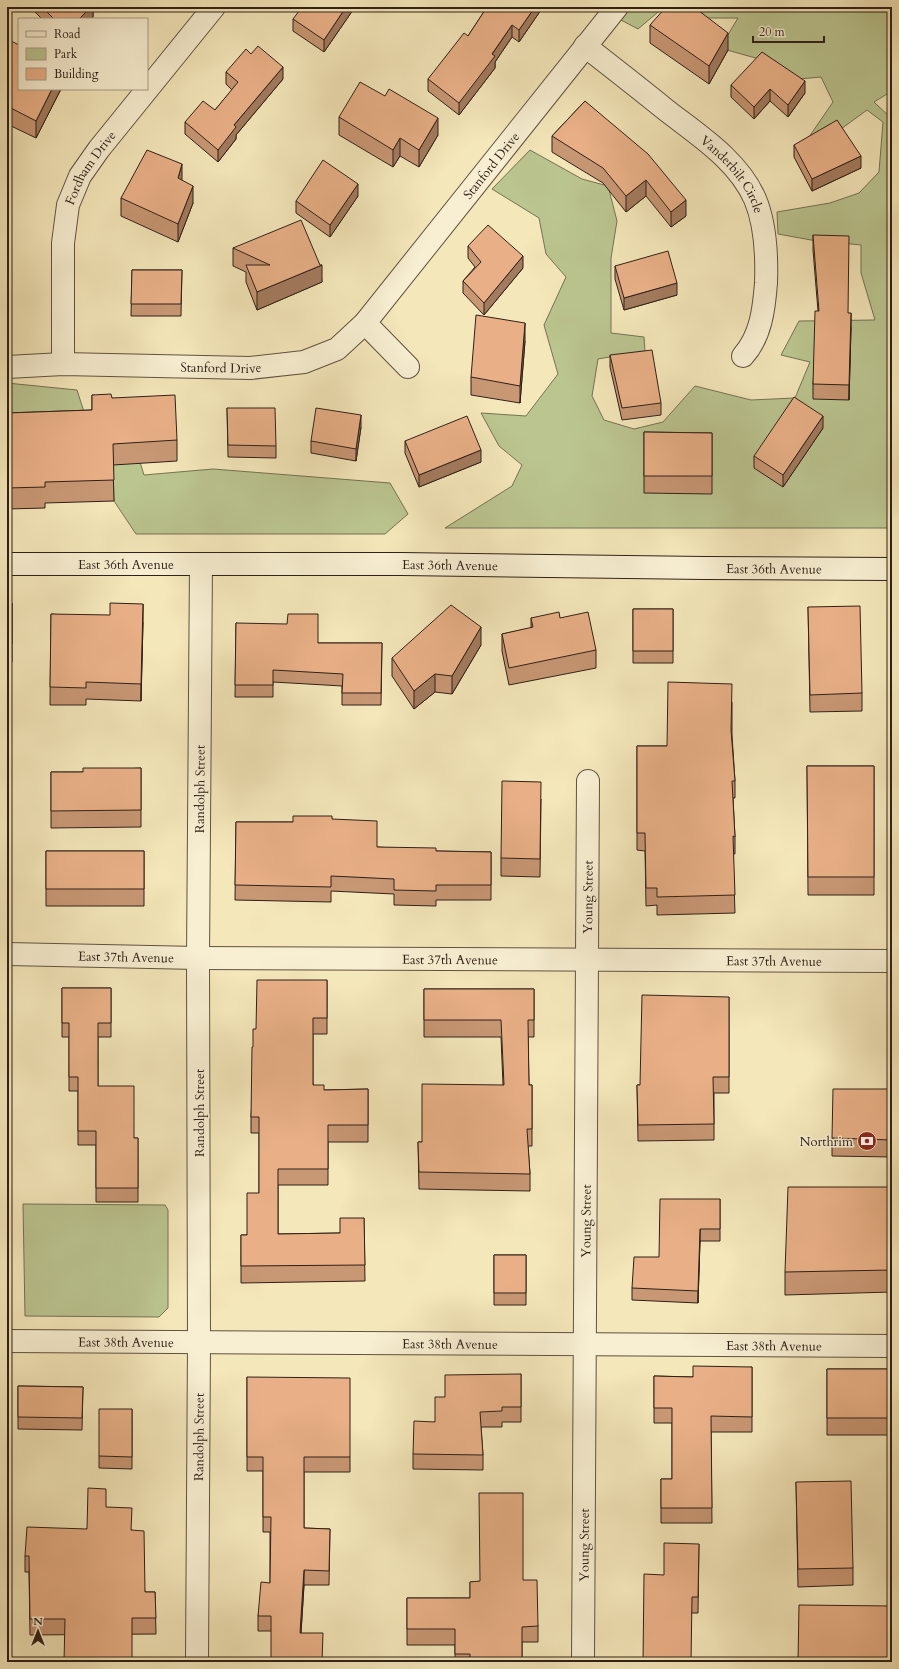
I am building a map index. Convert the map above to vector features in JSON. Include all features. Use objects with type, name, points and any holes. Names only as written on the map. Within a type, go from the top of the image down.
[{"type":"street","name":"Fordham Drive","points":[[148,88],[214,7]]},
{"type":"street","name":"Stanford Drive","points":[[7,367],[63,364],[250,368],[304,362],[336,349],[365,323],[617,7]]},
{"type":"street","name":"Vanderbilt Circle","points":[[585,46],[714,148],[743,178],[755,200],[763,226],[767,257],[765,292],[761,323],[752,346],[743,356]]},
{"type":"street","name":"Fordham Drive","points":[[63,364],[63,243],[68,205],[80,176],[98,149],[146,90]]},
{"type":"street","points":[[365,323],[408,367]]},
{"type":"street","name":"East 36th Avenue","points":[[7,564],[410,564],[892,569]]},
{"type":"street","name":"Randolph Street","points":[[197,1662],[199,1343],[198,958],[201,564]]},
{"type":"street","name":"Young Street","points":[[583,1662],[588,781]]},
{"type":"street","name":"East 37th Avenue","points":[[7,954],[198,958],[892,961]]},
{"type":"street","name":"East 38th Avenue","points":[[7,1341],[892,1346]]},
{"type":"green space","points":[[631,7],[664,7],[638,29],[619,19]]},
{"type":"green space","points":[[685,7],[892,7],[892,91],[874,102],[892,119],[892,524],[889,528],[445,528],[512,486],[522,465],[499,446],[481,413],[526,416],[558,374],[544,325],[566,277],[546,254],[539,218],[492,189],[530,150],[582,179],[608,186],[617,221],[611,258],[611,333],[644,337],[645,351],[598,359],[592,396],[604,420],[634,429],[663,422],[695,386],[751,400],[795,398],[810,362],[781,355],[799,321],[875,320],[861,273],[861,245],[811,240],[778,234],[777,212],[830,203],[859,193],[879,172],[883,122],[867,110],[830,137],[809,137],[833,102],[821,77],[799,79],[759,59],[720,48],[738,18],[703,18]]},
{"type":"green space","points":[[7,383],[77,390],[85,415],[7,417]]},
{"type":"green space","points":[[112,430],[135,446],[144,475],[213,469],[390,483],[408,514],[385,534],[136,534],[114,501]]},
{"type":"green space","points":[[23,1204],[165,1205],[168,1210],[168,1308],[159,1317],[25,1316]]},
{"type":"building","points":[[42,7],[91,7],[80,18],[53,18]]},
{"type":"building","points":[[302,7],[346,7],[324,40],[293,19]]},
{"type":"building","points":[[487,7],[535,7],[519,30],[512,25],[492,54],[495,56],[459,103],[428,79],[464,33],[468,36]]},
{"type":"building","points":[[666,7],[694,7],[728,33],[709,66],[650,25]]},
{"type":"building","points":[[7,39],[18,44],[18,90],[52,90],[36,121],[7,106]]},
{"type":"building","points":[[258,46],[283,67],[234,125],[236,127],[218,150],[185,122],[203,101],[215,110],[238,82],[226,72],[246,49],[251,54]]},
{"type":"building","points":[[762,52],[805,81],[788,105],[770,89],[754,107],[731,85]]},
{"type":"building","points":[[360,82],[385,96],[389,89],[438,118],[419,150],[400,138],[393,150],[339,117]]},
{"type":"building","points":[[585,101],[648,154],[686,200],[671,212],[646,180],[626,196],[603,168],[552,136]]},
{"type":"building","points":[[837,120],[861,156],[812,179],[794,145]]},
{"type":"building","points":[[147,150],[182,164],[178,178],[193,186],[178,224],[121,198]]},
{"type":"building","points":[[323,160],[358,184],[330,225],[296,201]]},
{"type":"building","points":[[301,220],[320,265],[322,265],[257,292],[246,265],[270,265],[233,248]]},
{"type":"building","points":[[488,225],[523,256],[484,303],[463,281],[481,262],[468,246]]},
{"type":"building","points":[[813,235],[849,236],[848,313],[851,313],[849,385],[813,384],[815,311],[819,311]]},
{"type":"building","points":[[668,251],[677,283],[624,298],[615,266]]},
{"type":"building","points":[[132,270],[182,270],[181,304],[131,304]]},
{"type":"building","points":[[476,315],[525,323],[520,386],[471,377]]},
{"type":"building","points":[[652,350],[661,403],[622,408],[610,355]]},
{"type":"building","points":[[111,394],[112,398],[175,395],[177,440],[113,444],[114,480],[45,482],[45,487],[7,488],[7,413],[92,410],[92,395]]},
{"type":"building","points":[[794,397],[823,416],[783,475],[754,456]]},
{"type":"building","points":[[227,408],[275,408],[276,446],[228,445]]},
{"type":"building","points":[[316,408],[361,415],[356,449],[311,441]]},
{"type":"building","points":[[467,416],[481,450],[419,475],[405,441]]},
{"type":"building","points":[[644,432],[712,433],[712,476],[644,476]]},
{"type":"building","points":[[7,603],[12,603],[12,644],[7,644]]},
{"type":"building","points":[[110,603],[143,604],[141,684],[86,682],[86,688],[50,687],[51,614],[110,615]]},
{"type":"building","points":[[451,605],[481,627],[452,676],[435,674],[414,691],[392,658]]},
{"type":"building","points":[[860,606],[862,693],[810,695],[808,607]]},
{"type":"building","points":[[633,609],[673,609],[673,651],[633,651]]},
{"type":"building","points":[[559,612],[560,618],[588,612],[596,650],[509,668],[502,634],[533,627],[531,618]]},
{"type":"building","points":[[288,614],[318,614],[318,643],[382,643],[381,693],[342,693],[343,674],[273,670],[273,685],[235,685],[236,623],[287,624]]},
{"type":"building","points":[[668,682],[732,684],[731,730],[735,781],[732,781],[735,837],[733,836],[735,895],[657,897],[657,888],[646,888],[645,833],[637,833],[637,746],[667,746]]},
{"type":"building","points":[[7,711],[11,711],[11,733],[7,733]]},
{"type":"building","points":[[807,766],[874,766],[874,877],[808,877]]},
{"type":"building","points":[[83,768],[141,768],[141,810],[51,811],[51,772],[83,772]]},
{"type":"building","points":[[502,781],[541,782],[540,859],[501,858]]},
{"type":"building","points":[[293,816],[332,816],[332,819],[377,821],[377,847],[436,848],[436,851],[491,852],[491,885],[436,885],[436,891],[394,890],[394,879],[331,876],[331,887],[235,885],[236,822],[293,822]]},
{"type":"building","points":[[46,851],[144,851],[144,889],[46,889]]},
{"type":"building","points":[[257,980],[327,980],[327,1018],[313,1018],[313,1085],[324,1085],[324,1090],[368,1089],[368,1125],[328,1125],[328,1169],[278,1169],[278,1234],[340,1233],[340,1218],[364,1218],[365,1265],[241,1266],[241,1235],[247,1235],[247,1193],[259,1193],[259,1117],[251,1117],[252,1047],[253,1029],[256,1029]]},
{"type":"building","points":[[62,988],[111,988],[111,1023],[98,1023],[98,1086],[134,1086],[134,1138],[138,1138],[138,1188],[96,1188],[96,1131],[78,1131],[78,1077],[69,1077],[69,1023],[62,1023]]},
{"type":"building","points":[[424,989],[534,989],[534,1020],[528,1020],[529,1085],[532,1085],[532,1129],[527,1129],[530,1174],[419,1172],[418,1142],[422,1142],[422,1084],[504,1085],[501,1020],[424,1020]]},
{"type":"building","points":[[642,995],[729,997],[729,1077],[713,1077],[714,1124],[638,1125],[637,1085],[640,1085]]},
{"type":"building","points":[[833,1089],[892,1089],[892,1140],[832,1138]]},
{"type":"building","points":[[788,1187],[892,1187],[892,1270],[785,1272]]},
{"type":"building","points":[[660,1199],[720,1199],[720,1229],[700,1229],[698,1291],[632,1288],[634,1257],[659,1257]]},
{"type":"building","points":[[494,1255],[526,1255],[526,1293],[494,1293]]},
{"type":"building","points":[[693,1366],[752,1367],[752,1417],[711,1416],[712,1508],[661,1508],[661,1479],[672,1479],[672,1408],[654,1408],[654,1376],[693,1377]]},
{"type":"building","points":[[827,1369],[892,1369],[892,1418],[827,1418]]},
{"type":"building","points":[[521,1374],[521,1407],[502,1407],[502,1411],[480,1412],[483,1455],[413,1454],[414,1421],[435,1422],[435,1397],[445,1397],[445,1375]]},
{"type":"building","points":[[247,1377],[350,1378],[350,1457],[304,1457],[304,1528],[330,1529],[329,1571],[304,1570],[300,1633],[323,1633],[322,1662],[271,1662],[271,1616],[258,1616],[261,1582],[270,1583],[271,1517],[263,1517],[263,1457],[247,1457]]},
{"type":"building","points":[[18,1386],[83,1387],[82,1418],[18,1417]]},
{"type":"building","points":[[99,1409],[132,1409],[132,1457],[99,1456]]},
{"type":"building","points":[[851,1481],[853,1568],[798,1569],[796,1482]]},
{"type":"building","points":[[88,1488],[106,1489],[106,1507],[132,1508],[131,1530],[144,1531],[145,1592],[155,1592],[156,1618],[132,1618],[132,1662],[64,1662],[65,1619],[30,1619],[29,1556],[25,1556],[27,1527],[87,1529]]},
{"type":"building","points":[[479,1493],[523,1493],[523,1580],[537,1580],[538,1626],[522,1627],[522,1662],[470,1662],[470,1654],[455,1654],[455,1629],[407,1629],[407,1598],[470,1598],[470,1582],[480,1581]]},
{"type":"building","points":[[664,1543],[699,1544],[698,1597],[692,1597],[691,1662],[643,1662],[644,1574],[664,1575]]},
{"type":"building","points":[[799,1605],[892,1606],[892,1662],[798,1662]]},
{"type":"place","name":"Northrim","points":[[867,1141]]}]
